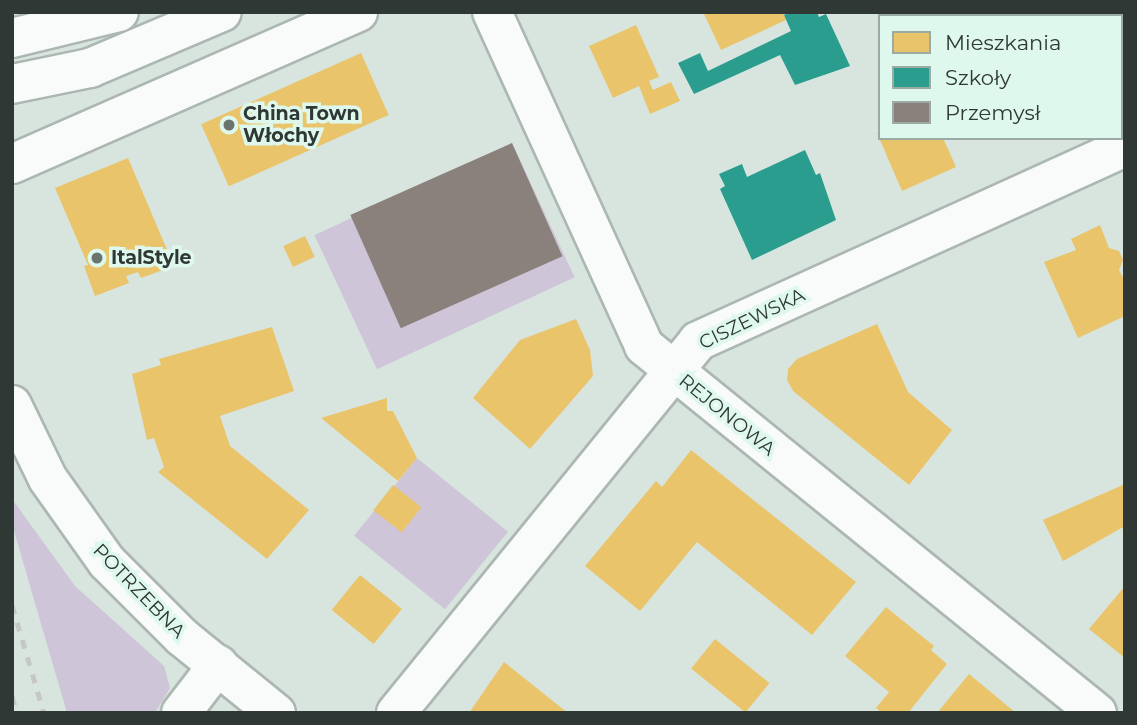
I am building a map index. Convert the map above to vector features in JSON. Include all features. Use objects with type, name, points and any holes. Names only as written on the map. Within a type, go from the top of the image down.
[{"type":"street","points":[[12,38],[119,12]]},
{"type":"street","points":[[12,84],[90,68],[222,12]]},
{"type":"street","points":[[12,164],[358,12]]},
{"type":"street","name":"REJONOWA","points":[[492,12],[644,346],[1097,713]]},
{"type":"street","name":"CISZEWSKA","points":[[396,713],[698,341],[1125,148]]},
{"type":"street","name":"POTRZEBNA","points":[[12,405],[48,479],[107,562],[152,611],[276,713]]},
{"type":"street","points":[[181,713],[218,665]]},
{"type":"shaded area","points":[[512,143],[575,277],[377,369],[314,235]]},
{"type":"shaded area","points":[[417,458],[508,532],[445,609],[354,536]]},
{"type":"shaded area","points":[[12,499],[75,586],[164,666],[170,688],[155,713],[67,713],[12,524]]},
{"type":"building: Mieszkania","points":[[703,12],[783,12],[786,20],[721,50]]},
{"type":"building: Mieszkania","points":[[1125,17],[1125,91],[1123,91]]},
{"type":"building: Mieszkania","points":[[636,25],[659,77],[649,81],[653,90],[671,82],[680,101],[650,114],[639,86],[613,98],[589,46]]},
{"type":"building: Mieszkania","points":[[361,53],[389,115],[229,186],[201,124]]},
{"type":"building: Mieszkania","points":[[880,140],[944,140],[956,167],[902,191]]},
{"type":"building: Mieszkania","points":[[128,158],[174,266],[141,278],[138,272],[126,276],[129,283],[95,296],[84,266],[88,265],[55,188]]},
{"type":"building: Mieszkania","points":[[1100,225],[1109,248],[1119,251],[1123,260],[1119,270],[1125,281],[1125,316],[1078,338],[1044,262],[1076,250],[1071,239]]},
{"type":"building: Mieszkania","points":[[305,236],[315,257],[293,267],[283,246]]},
{"type":"building: Mieszkania","points":[[576,319],[590,350],[593,376],[530,449],[473,398],[520,340]]},
{"type":"building: Mieszkania","points":[[877,324],[908,392],[952,430],[909,485],[793,391],[787,380],[788,369],[797,359]]},
{"type":"building: Mieszkania","points":[[272,327],[294,391],[220,416],[230,446],[309,510],[267,559],[158,472],[164,467],[154,438],[147,440],[132,374],[161,365],[159,359]]},
{"type":"building: Mieszkania","points":[[387,398],[387,411],[393,411],[417,458],[398,481],[321,418]]},
{"type":"building: Mieszkania","points":[[691,450],[856,582],[812,635],[697,542],[640,611],[585,566],[656,481],[662,487]]},
{"type":"building: Mieszkania","points":[[1125,484],[1125,526],[1063,561],[1043,520]]},
{"type":"building: Mieszkania","points":[[393,485],[421,507],[402,532],[373,510]]},
{"type":"building: Mieszkania","points":[[360,575],[402,609],[374,644],[332,610]]},
{"type":"building: Mieszkania","points":[[1125,586],[1125,658],[1089,629]]},
{"type":"building: Mieszkania","points":[[886,607],[934,646],[931,650],[947,664],[908,713],[882,713],[876,708],[889,692],[845,656]]},
{"type":"building: Mieszkania","points":[[715,639],[769,683],[745,713],[691,669]]},
{"type":"building: Mieszkania","points":[[504,662],[568,713],[469,713]]},
{"type":"building: Mieszkania","points":[[969,674],[1016,713],[937,713]]},
{"type":"building: Szkoły","points":[[789,12],[817,12],[819,17],[826,14],[850,66],[795,85],[780,55],[694,94],[678,63],[700,53],[708,71],[791,31],[784,15]]},
{"type":"building: Szkoły","points":[[805,150],[816,175],[820,173],[836,220],[752,260],[720,189],[725,186],[719,174],[742,164],[747,177]]},
{"type":"building: Przemysł","points":[[512,143],[562,256],[401,328],[350,215]]},
{"type":"railway","points":[[12,605],[44,713]]},
{"type":"railway","points":[[12,696],[17,713]]},
{"type":"place","name":"China Town Włochy","points":[[229,125]]},
{"type":"place","name":"ItalStyle","points":[[97,258]]}]
